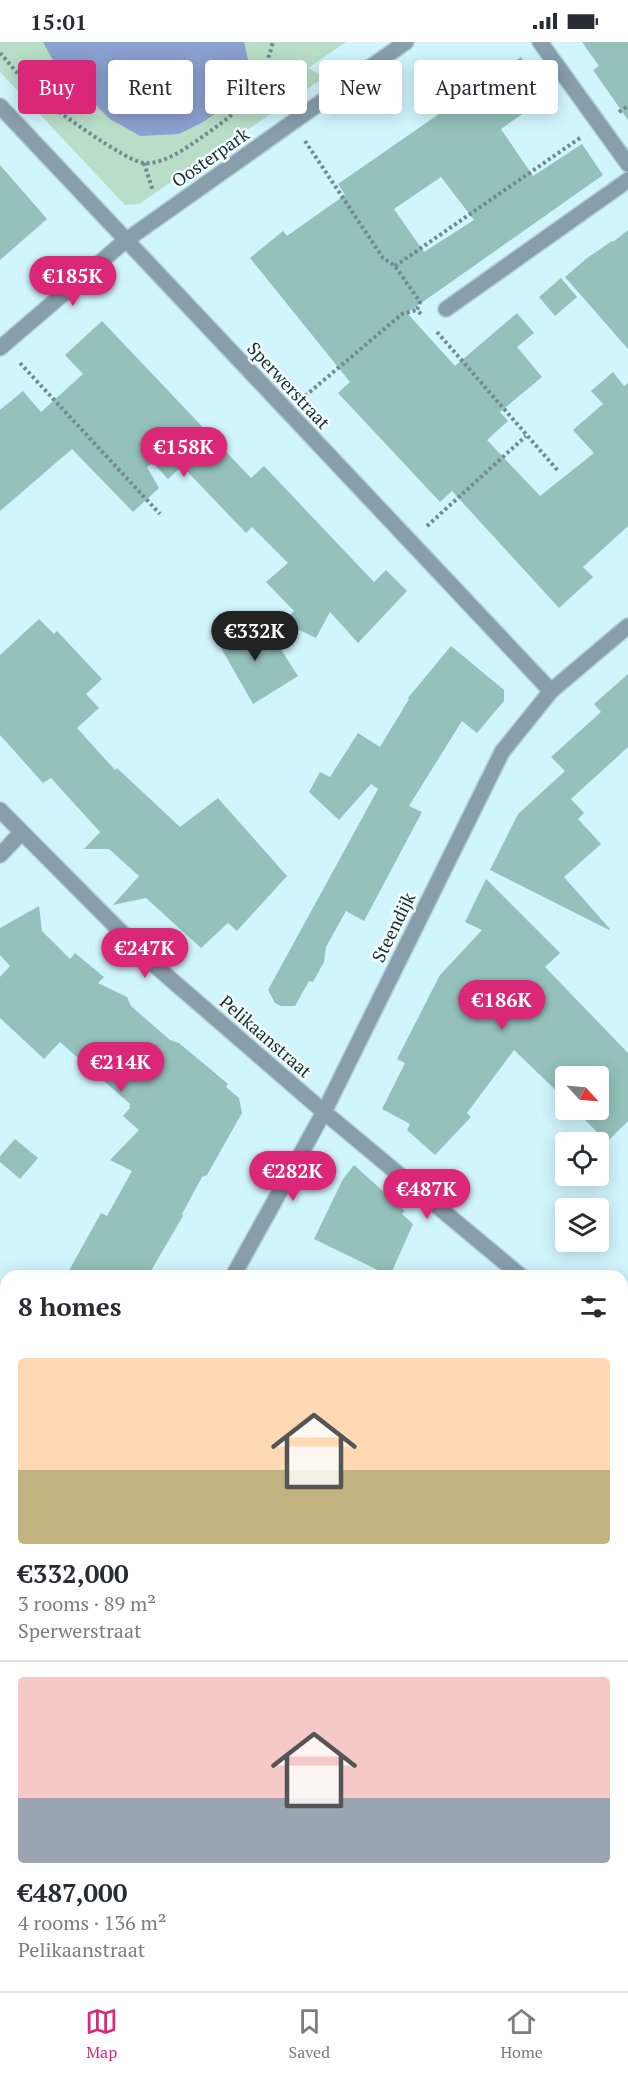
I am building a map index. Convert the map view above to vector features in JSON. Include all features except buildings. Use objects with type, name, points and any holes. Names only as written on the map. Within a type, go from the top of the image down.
[{"type":"street","name":"Oosterpark","points":[[2,346],[125,241],[406,42]]},
{"type":"street","points":[[540,42],[628,164]]},
{"type":"street","name":"Sperwerstraat","points":[[0,106],[551,691]]},
{"type":"street","points":[[446,309],[628,180]]},
{"type":"street","name":"Steendijk","points":[[236,1270],[324,1112],[502,752],[551,691],[628,626]]},
{"type":"street","name":"Pelikaanstraat","points":[[0,810],[152,963],[324,1112],[514,1270]]},
{"type":"street","points":[[0,855],[21,833]]},
{"type":"path","points":[[0,53],[37,95],[112,148],[144,163],[163,159],[184,150],[239,110],[260,81],[273,42]]},
{"type":"path","points":[[395,267],[628,106]]},
{"type":"path","points":[[144,163],[156,198]]},
{"type":"path","points":[[288,412],[402,314],[417,310]]},
{"type":"path","points":[[2,346],[160,514]]},
{"type":"path","points":[[411,542],[526,436]]},
{"type":"green space","points":[[0,42],[346,42],[308,68],[319,74],[319,81],[307,89],[307,60],[205,60],[205,114],[271,114],[139,204],[125,205],[39,114],[96,114],[96,60],[18,60],[18,91],[0,72]]},
{"type":"water","points":[[43,42],[244,42],[248,60],[205,60],[205,114],[215,114],[179,134],[140,136],[110,119],[96,105],[96,60],[53,60]]}]
